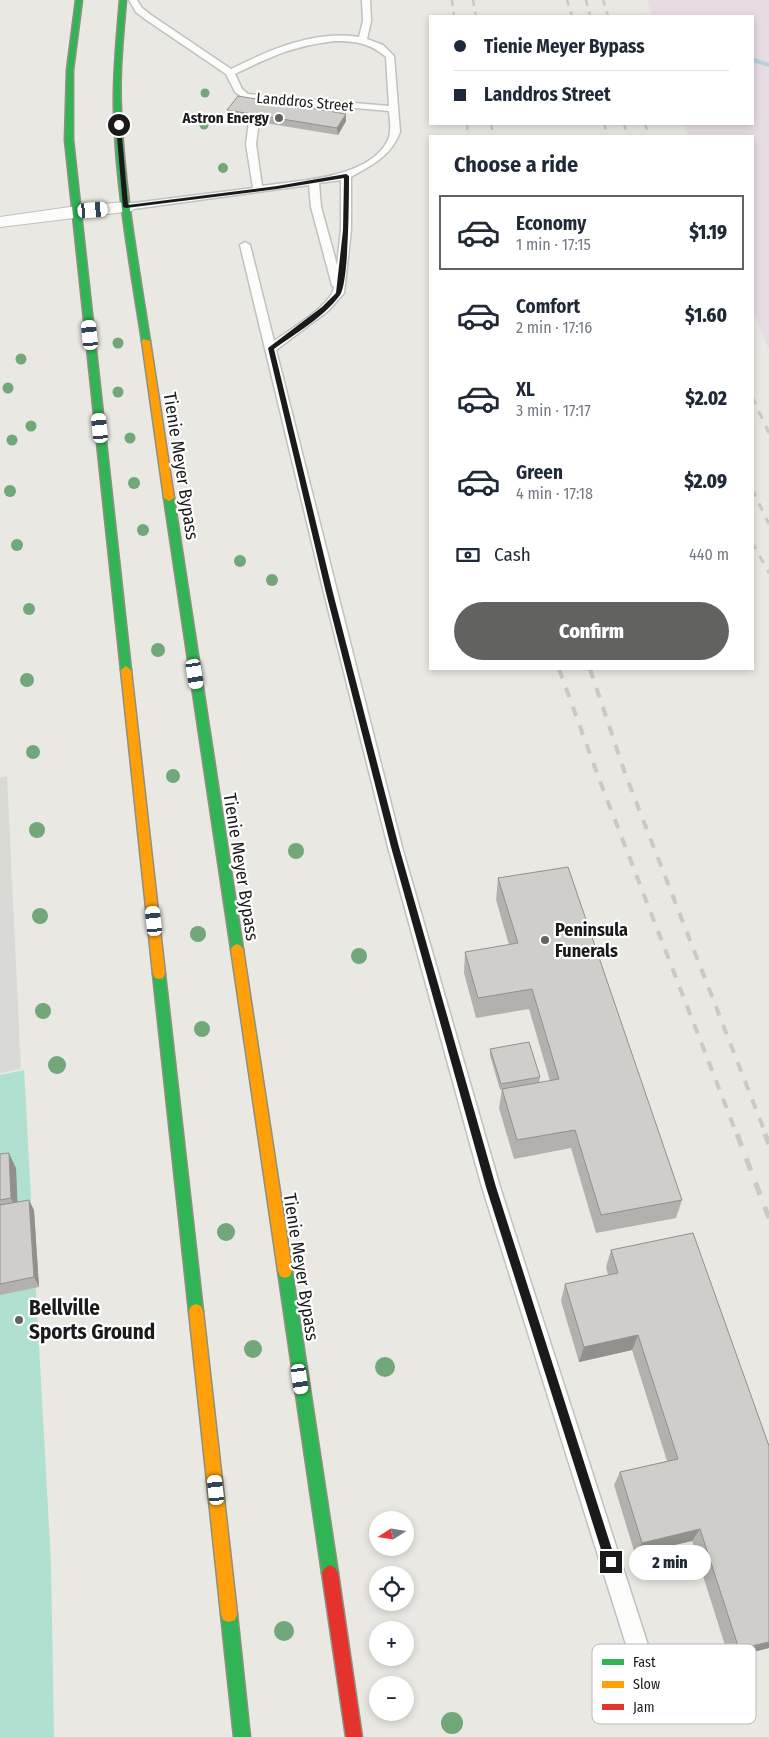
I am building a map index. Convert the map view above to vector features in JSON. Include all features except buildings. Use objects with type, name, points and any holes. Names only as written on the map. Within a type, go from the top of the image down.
[{"type":"main road","points":[[80,0],[71,46],[68,107],[77,211],[242,1737]]},
{"type":"main road","name":"Tienie Meyer Bypass","points":[[123,0],[117,76],[126,207],[354,1737]]},
{"type":"street","name":"Landdros Street","points":[[0,222],[77,211],[126,207]]},
{"type":"lane","name":"Landdros Street","points":[[133,0],[139,10],[148,17],[230,73],[238,90],[244,95],[260,102],[393,109]]},
{"type":"lane","points":[[362,41],[367,21],[366,0]]},
{"type":"lane","name":"Landdros Street","points":[[126,207],[258,190],[346,176],[377,159],[391,143],[395,132],[390,56],[382,48],[362,41],[338,38],[294,46],[263,56],[230,73]]},
{"type":"lane","points":[[254,121],[251,144],[258,190]]},
{"type":"lane","points":[[271,348],[324,309],[339,293],[346,230],[346,176]]},
{"type":"lane","points":[[314,182],[316,207],[339,293]]},
{"type":"lane","points":[[245,245],[330,593],[393,838],[491,1187],[637,1644]]},
{"type":"shaded area","points":[[647,0],[769,0],[769,349],[754,314],[754,135],[688,135],[684,125],[754,125],[754,15],[652,15]]},
{"type":"shaded area","points":[[7,776],[21,1069],[0,1073],[0,778]]},
{"type":"green space","name":"Bellville Sports Ground","points":[[24,1070],[51,1565],[54,1737],[0,1737],[0,1075]]},
{"type":"waterway","points":[[754,60],[769,65]]},
{"type":"railway","points":[[452,0],[454,15]]},
{"type":"railway","points":[[473,0],[476,15]]},
{"type":"railway","points":[[567,0],[572,15]]},
{"type":"railway","points":[[586,0],[590,15]]},
{"type":"railway","points":[[603,0],[608,15]]},
{"type":"railway","points":[[467,125],[468,135]]},
{"type":"railway","points":[[491,125],[493,135]]},
{"type":"railway","points":[[604,125],[608,135]]},
{"type":"railway","points":[[624,125],[628,135]]},
{"type":"railway","points":[[645,125],[649,135]]},
{"type":"railway","points":[[754,401],[769,433]]},
{"type":"railway","points":[[754,493],[769,524]]},
{"type":"railway","points":[[754,546],[769,573]]},
{"type":"railway","points":[[559,670],[601,784],[737,1135]]},
{"type":"railway","points":[[590,670],[626,776],[766,1135]]},
{"type":"railway","points":[[737,1134],[769,1218]]},
{"type":"railway","points":[[765,1134],[769,1144]]},
{"type":"traffic: fast","points":[[79,0],[70,70],[69,140],[126,670]]},
{"type":"traffic: fast","points":[[123,0],[117,67],[119,142],[126,209],[146,341]]},
{"type":"traffic: fast","points":[[169,498],[237,949]]},
{"type":"traffic: fast","points":[[159,974],[196,1311]]},
{"type":"traffic: fast","points":[[285,1271],[330,1573]]},
{"type":"traffic: fast","points":[[229,1614],[242,1737]]},
{"type":"traffic: slow","points":[[146,341],[169,498]]},
{"type":"traffic: slow","points":[[126,670],[159,974]]},
{"type":"traffic: slow","points":[[237,949],[285,1271]]},
{"type":"traffic: slow","points":[[196,1311],[229,1614]]},
{"type":"traffic: jam","points":[[330,1573],[354,1737]]},
{"type":"place","name":"Astron Energy","points":[[279,118]]},
{"type":"place","name":"Peninsula Funerals","points":[[545,940]]},
{"type":"place","name":"Bellville Sports Ground","points":[[19,1320]]},
{"type":"route","points":[[119,125],[126,207],[346,176],[346,230],[339,293],[324,309],[271,348],[330,593],[395,847],[491,1187],[611,1562]]}]
